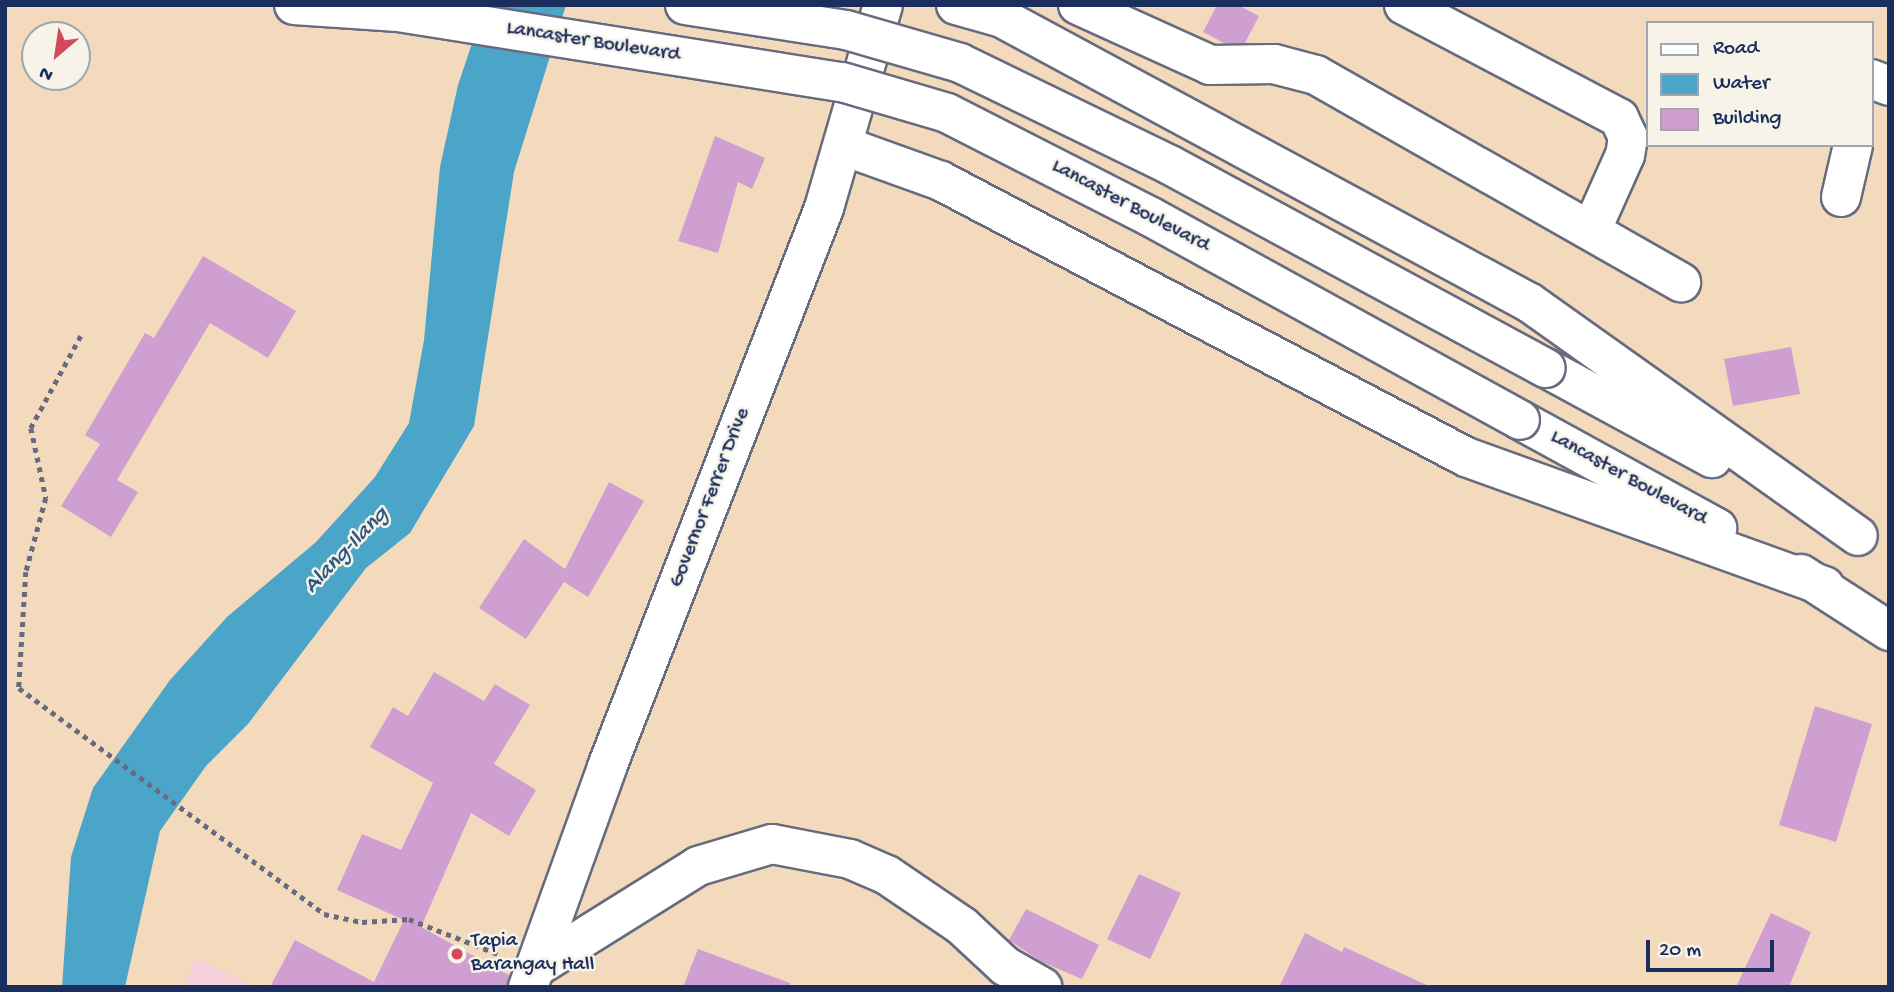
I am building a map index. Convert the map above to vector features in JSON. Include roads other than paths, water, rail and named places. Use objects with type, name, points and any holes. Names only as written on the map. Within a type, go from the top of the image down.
[{"type":"main road","name":"Lancaster Boulevard","points":[[293,5],[398,12],[842,82],[947,113],[1151,217],[1824,586],[1889,631]]},
{"type":"main road","points":[[685,5],[846,30],[960,63],[1170,165],[1873,541]]},
{"type":"main road","name":"Governor Ferrer Drive","points":[[531,977],[844,146],[883,5]]},
{"type":"main road","points":[[956,5],[1002,18],[1530,303],[1873,541]]},
{"type":"main road","points":[[1078,5],[1210,65],[1273,64],[1316,75],[1681,282]]},
{"type":"main road","points":[[1404,5],[1619,118],[1628,137],[1625,155],[1591,231]]},
{"type":"main road","points":[[844,146],[941,181],[1466,457],[1824,586]]},
{"type":"main road","points":[[1841,197],[1853,147]]},
{"type":"main road","points":[[531,977],[698,866],[772,844],[850,859],[887,875],[962,926],[1005,966],[1042,987]]},
{"type":"water","name":"Alang-Ilang","points":[[485,5],[566,5],[514,172],[474,426],[410,533],[366,568],[248,724],[206,766],[160,831],[125,987],[62,987],[71,857],[93,788],[170,680],[227,617],[316,542],[375,477],[409,423],[424,340],[440,167],[458,85]]},
{"type":"place","name":"Tapia Barangay Hall","points":[[457,954]]}]
